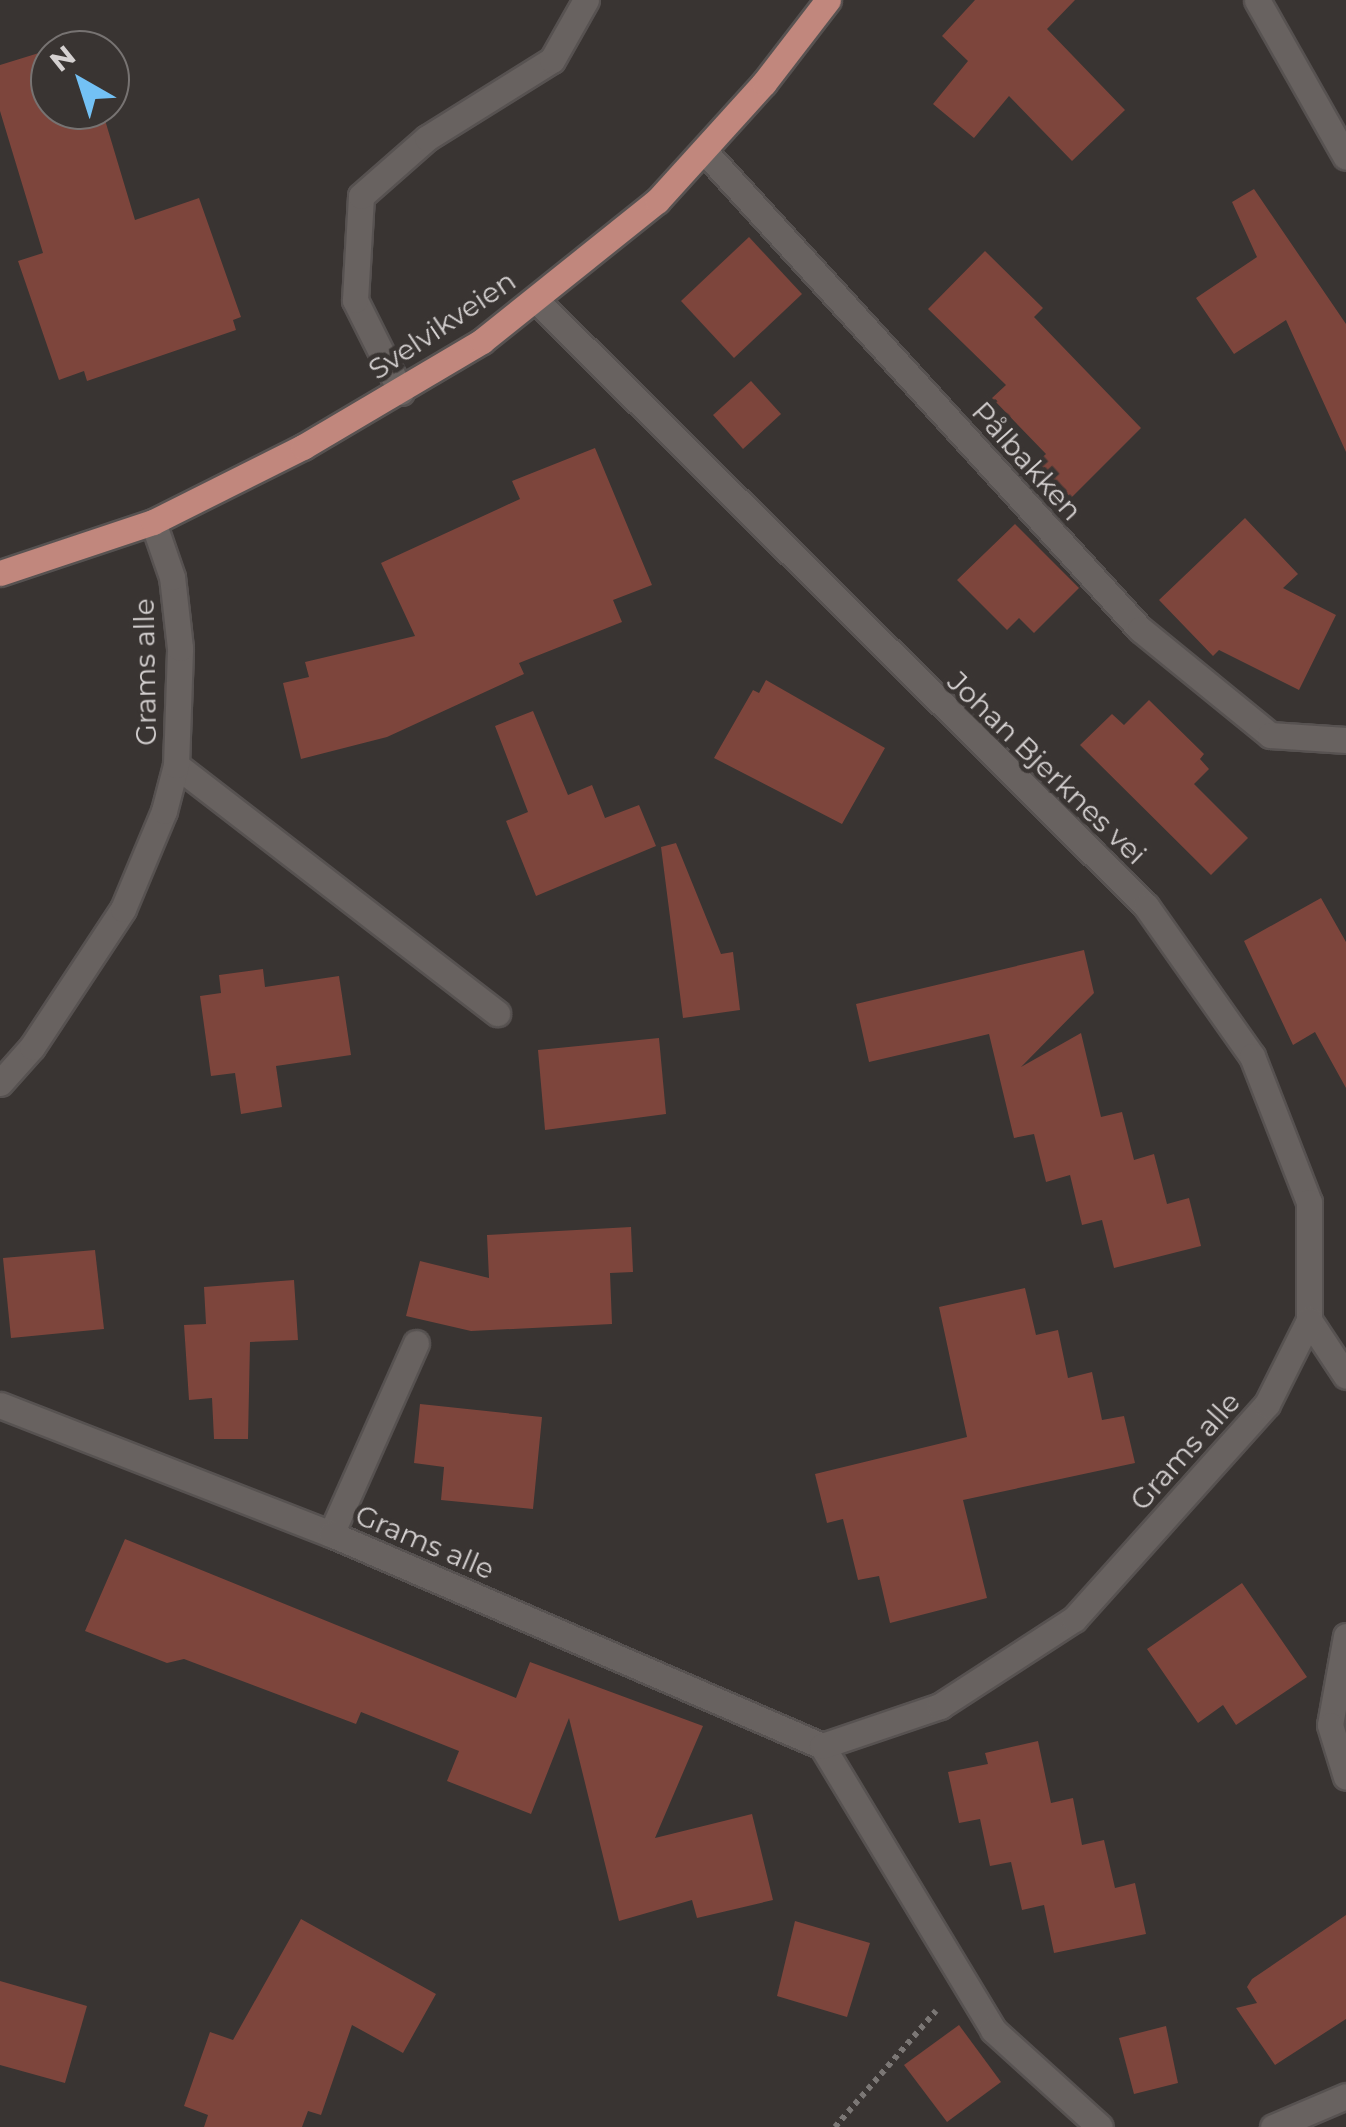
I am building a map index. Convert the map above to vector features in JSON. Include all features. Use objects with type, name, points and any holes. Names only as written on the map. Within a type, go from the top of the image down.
[{"type":"main road","name":"Svelvikveien","points":[[0,573],[153,522],[401,392],[536,300],[597,254],[706,152],[828,0]]},
{"type":"street","points":[[401,392],[355,300],[362,196],[428,138],[552,60],[586,0]]},
{"type":"street","points":[[1257,0],[1346,157]]},
{"type":"street","name":"Pålbakken","points":[[706,152],[1140,630],[1270,735],[1346,740]]},
{"type":"street","name":"Johan Bjerknes vei","points":[[536,300],[1146,906],[1259,1074],[1309,1202],[1309,1320]]},
{"type":"street","name":"Grams alle","points":[[0,1083],[32,1047],[124,909],[176,764],[180,648],[172,577],[153,522]]},
{"type":"street","name":"Grams alle","points":[[176,764],[497,1013]]},
{"type":"street","points":[[1309,1320],[1346,1376]]},
{"type":"street","name":"Grams alle","points":[[0,1405],[331,1534],[822,1746],[940,1706],[1074,1619],[1267,1404],[1309,1320]]},
{"type":"street","points":[[331,1534],[416,1344]]},
{"type":"street","points":[[1346,1636],[1330,1725],[1346,1777]]},
{"type":"street","points":[[822,1746],[992,2030],[1100,2127]]},
{"type":"street","points":[[1273,2127],[1346,2096]]},
{"type":"path","points":[[835,2127],[949,1996]]},
{"type":"building","points":[[975,0],[1075,0],[1047,29],[1125,110],[1072,161],[1009,96],[974,138],[933,104],[968,61],[942,36]]},
{"type":"building","points":[[30,56],[30,130],[108,130],[135,220],[199,198],[241,317],[233,320],[236,330],[87,381],[84,371],[59,380],[18,261],[43,253],[0,111],[0,65]]},
{"type":"building","points":[[1254,189],[1346,324],[1346,452],[1286,320],[1234,354],[1196,298],[1257,257],[1232,202]]},
{"type":"building","points":[[749,237],[802,294],[734,358],[681,301]]},
{"type":"building","points":[[985,251],[1043,308],[1034,317],[1141,428],[1071,498],[1037,462],[1046,454],[992,398],[1006,385],[928,309]]},
{"type":"building","points":[[751,381],[781,414],[743,449],[713,415]]},
{"type":"building","points":[[595,448],[652,585],[613,600],[622,622],[519,663],[524,674],[387,737],[301,759],[283,683],[309,677],[305,662],[415,636],[381,563],[520,499],[512,481]]},
{"type":"building","points":[[1245,518],[1298,574],[1283,588],[1336,615],[1299,690],[1219,650],[1213,656],[1159,600]]},
{"type":"building","points":[[1015,524],[1079,588],[1034,633],[1019,618],[1007,630],[957,580]]},
{"type":"building","points":[[766,680],[885,748],[842,824],[714,758],[753,690],[759,693]]},
{"type":"building","points":[[1149,700],[1204,754],[1200,759],[1209,769],[1194,784],[1248,838],[1211,875],[1080,745],[1112,714],[1124,725]]},
{"type":"building","points":[[533,711],[568,795],[592,785],[605,818],[639,805],[656,846],[536,896],[506,821],[528,812],[495,726]]},
{"type":"building","points":[[676,843],[721,954],[733,952],[740,1010],[683,1018],[661,847]]},
{"type":"building","points":[[1321,898],[1346,942],[1346,1088],[1315,1032],[1293,1045],[1244,941]]},
{"type":"building","points":[[1084,950],[1094,993],[1021,1067],[1081,1033],[1101,1117],[1122,1112],[1134,1160],[1154,1154],[1167,1204],[1189,1198],[1201,1246],[1114,1268],[1102,1220],[1082,1225],[1070,1175],[1046,1182],[1034,1134],[1014,1138],[989,1034],[869,1062],[856,1004]]},
{"type":"building","points":[[263,969],[265,987],[339,976],[351,1055],[276,1066],[282,1107],[241,1114],[235,1073],[211,1076],[200,996],[221,993],[219,975]]},
{"type":"building","points":[[659,1038],[666,1114],[545,1130],[538,1050]]},
{"type":"building","points":[[631,1227],[633,1272],[610,1273],[612,1324],[471,1331],[406,1316],[420,1261],[489,1278],[487,1235]]},
{"type":"building","points":[[95,1250],[104,1329],[11,1338],[3,1258]]},
{"type":"building","points":[[294,1280],[298,1340],[250,1342],[248,1439],[214,1439],[212,1398],[189,1400],[184,1325],[206,1324],[204,1287]]},
{"type":"building","points":[[1025,1288],[1036,1335],[1058,1330],[1068,1378],[1092,1372],[1102,1420],[1124,1416],[1135,1463],[963,1500],[987,1598],[890,1623],[879,1576],[858,1580],[843,1519],[827,1523],[815,1474],[967,1437],[939,1307]]},
{"type":"building","points":[[420,1404],[542,1417],[533,1509],[441,1500],[444,1467],[414,1463]]},
{"type":"building","points":[[125,1539],[516,1698],[530,1662],[703,1726],[655,1838],[752,1814],[773,1900],[697,1918],[692,1900],[619,1921],[569,1718],[531,1814],[447,1781],[459,1751],[361,1712],[356,1724],[184,1659],[167,1663],[85,1631]]},
{"type":"building","points":[[1242,1583],[1307,1677],[1236,1725],[1223,1705],[1198,1723],[1147,1649]]},
{"type":"building","points":[[1038,1741],[1051,1803],[1073,1798],[1082,1845],[1104,1840],[1115,1888],[1135,1883],[1146,1934],[1054,1953],[1044,1905],[1022,1910],[1011,1862],[990,1866],[980,1819],[959,1823],[948,1772],[988,1764],[985,1753]]},
{"type":"building","points":[[1346,1915],[1346,2019],[1275,2065],[1236,2008],[1257,2003],[1247,1987],[1252,1979]]},
{"type":"building","points":[[301,1919],[436,1994],[403,2053],[352,2025],[321,2115],[308,2111],[302,2127],[204,2127],[208,2115],[184,2106],[210,2032],[233,2040]]},
{"type":"building","points":[[795,1921],[870,1943],[847,2017],[777,1996]]},
{"type":"building","points":[[0,1981],[87,2006],[65,2083],[0,2065]]},
{"type":"building","points":[[959,2025],[1001,2082],[947,2122],[904,2065]]},
{"type":"building","points":[[1166,2026],[1178,2083],[1134,2094],[1119,2038]]}]
